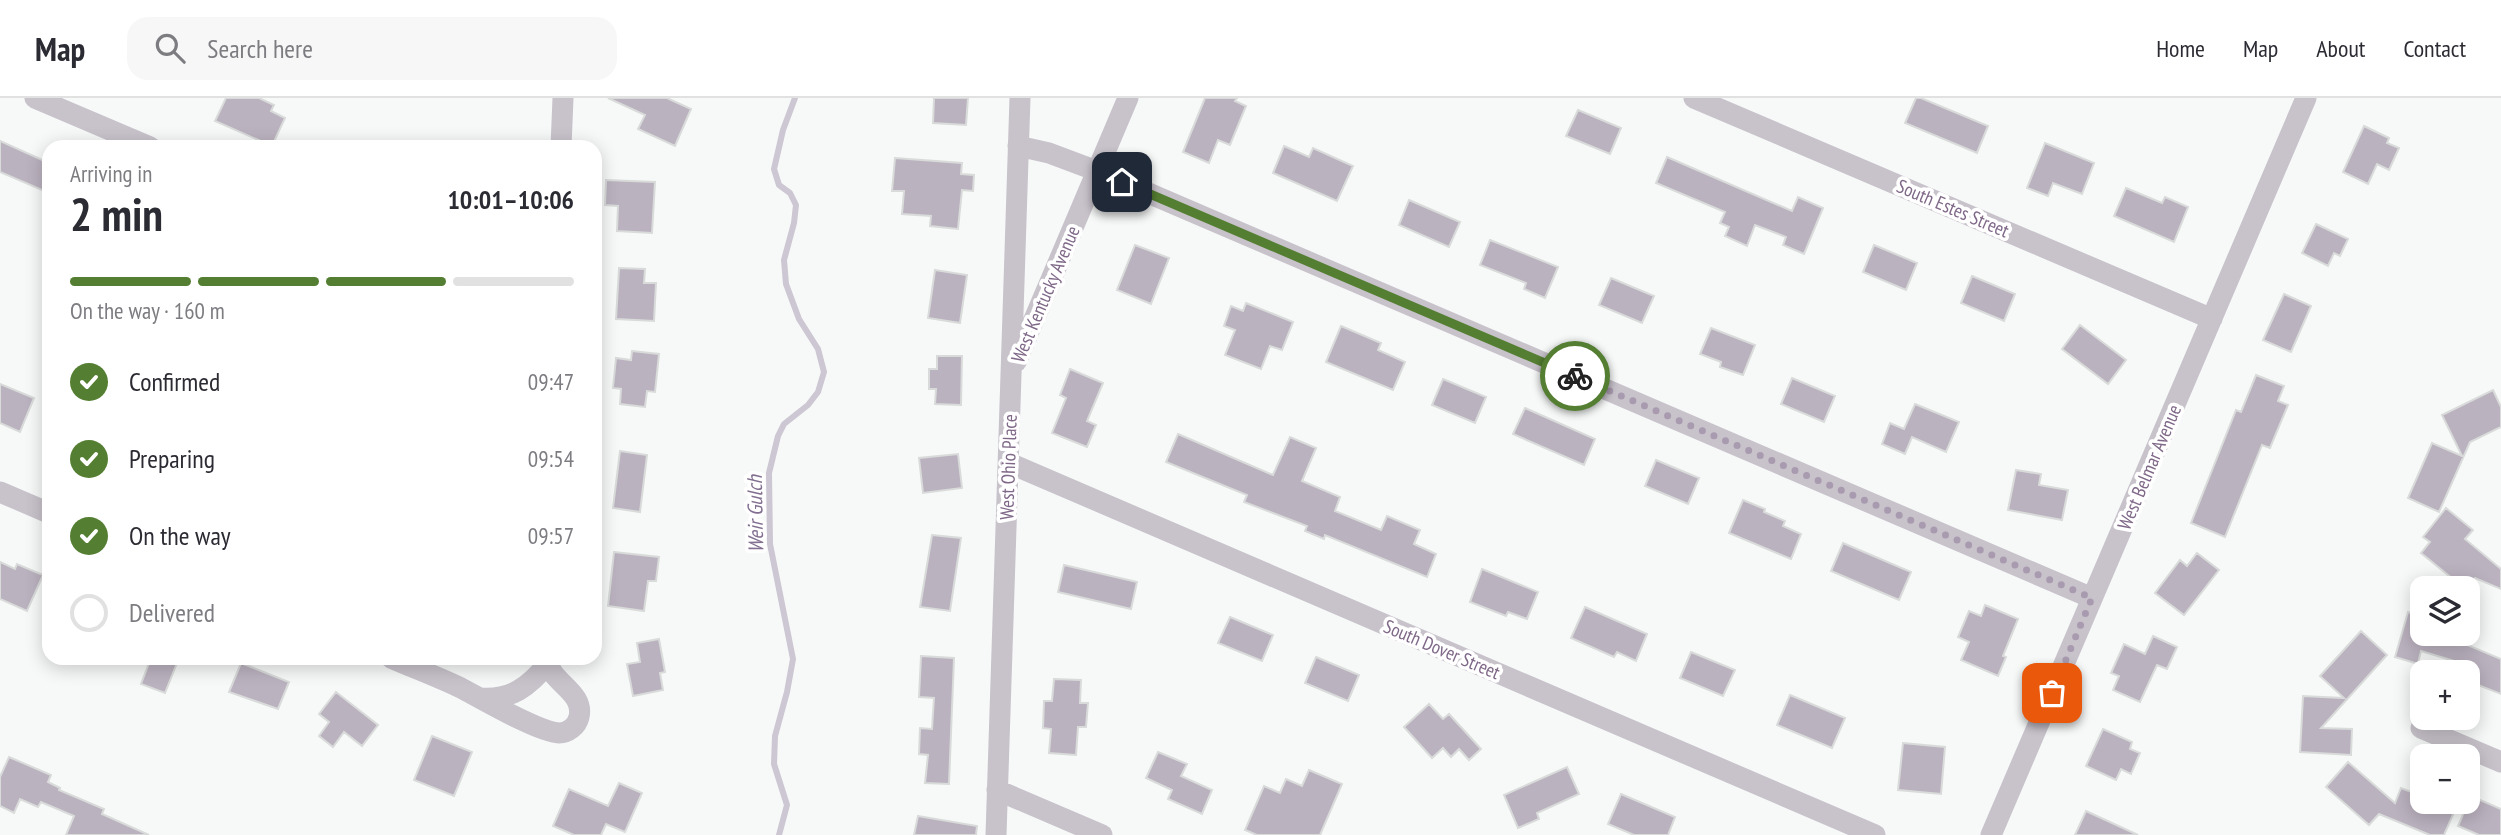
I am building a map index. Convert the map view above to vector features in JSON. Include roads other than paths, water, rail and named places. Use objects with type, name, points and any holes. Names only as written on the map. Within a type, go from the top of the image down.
[{"type":"street","points":[[35,98],[134,140]]},
{"type":"street","points":[[561,140],[563,98]]},
{"type":"street","name":"West Ohio Place","points":[[996,835],[1020,98]]},
{"type":"street","name":"West Kentucky Avenue","points":[[1011,374],[1128,98]]},
{"type":"street","name":"South Estes Street","points":[[1694,98],[2212,319]]},
{"type":"street","name":"West Belmar Avenue","points":[[1991,835],[2306,98]]},
{"type":"street","points":[[1018,146],[1062,157],[1097,171],[2092,598]]},
{"type":"street","name":"South Dover Street","points":[[1009,463],[1875,835]]},
{"type":"street","points":[[0,492],[42,510]]},
{"type":"street","points":[[407,665],[481,698],[501,710],[560,733],[571,729],[579,719],[579,708],[575,696],[554,676],[549,665]]},
{"type":"street","points":[[481,698],[499,699],[513,694],[539,674],[545,665]]},
{"type":"street","points":[[2426,730],[2501,762]]},
{"type":"street","points":[[997,790],[1102,835]]},
{"type":"waterway","name":"Weir Gulch","points":[[779,835],[787,805],[774,764],[775,736],[793,659],[770,544],[769,473],[778,436],[784,424],[808,405],[818,392],[824,372],[818,349],[799,319],[786,284],[784,260],[796,205],[790,193],[779,185],[774,169],[783,130],[795,98]]}]
